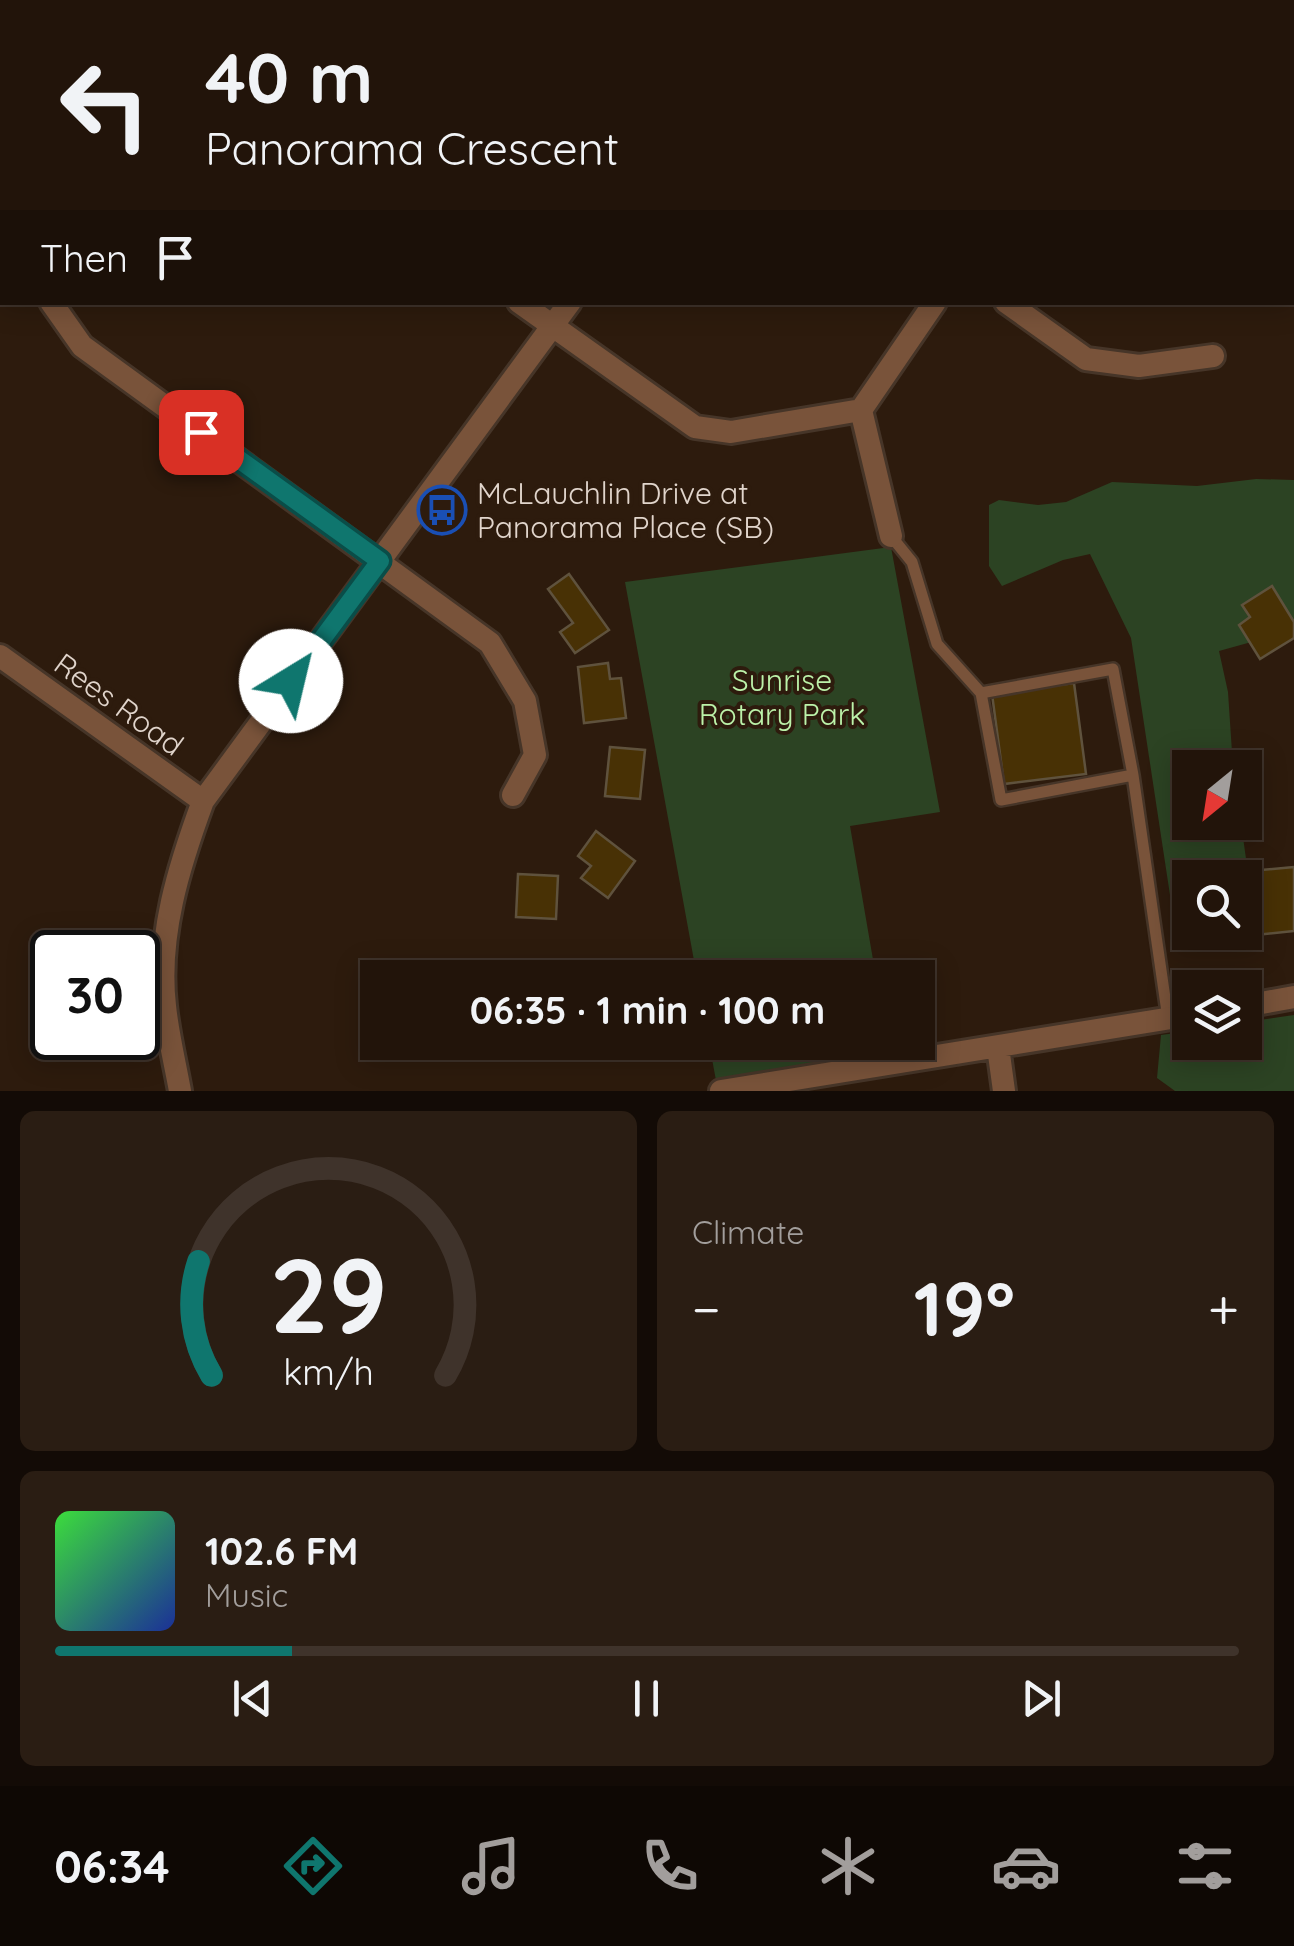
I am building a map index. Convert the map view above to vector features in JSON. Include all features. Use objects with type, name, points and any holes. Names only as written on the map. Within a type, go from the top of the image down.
[{"type":"street","points":[[53,305],[82,346],[490,643],[525,701],[534,755],[513,795]]},
{"type":"street","points":[[523,305],[695,427],[731,432],[861,410],[934,305]]},
{"type":"street","points":[[180,1091],[164,1004],[165,966],[175,878],[203,801],[568,305]]},
{"type":"street","points":[[1010,305],[1086,359],[1139,366],[1213,356]]},
{"type":"street","points":[[861,410],[890,536]]},
{"type":"street","name":"Rees Road","points":[[0,656],[203,801]]},
{"type":"street","points":[[1262,1003],[1294,997]]},
{"type":"street","points":[[721,1091],[820,1083],[998,1047],[1172,1018]]},
{"type":"street","points":[[998,1047],[1004,1091]]},
{"type":"lane","points":[[890,536],[912,562],[937,644],[980,693],[1001,800],[1133,775]]},
{"type":"lane","points":[[980,693],[1113,669],[1172,980]]},
{"type":"green space","points":[[1256,479],[1294,480],[1294,630],[1219,651],[1228,692],[1232,750],[1172,750],[1172,840],[1243,840],[1246,860],[1172,860],[1170,895],[1131,638],[1090,554],[1063,560],[1002,586],[989,566],[989,505],[999,500],[1038,505],[1066,502],[1112,482],[1197,486]]},
{"type":"green space","name":"Sunrise Rotary Park","points":[[891,547],[940,812],[850,826],[873,960],[694,960],[625,582]]},
{"type":"green space","points":[[1294,1015],[1294,1091],[1175,1091],[1157,1078],[1161,1035],[1172,1033],[1172,1060],[1262,1060],[1262,1020]]},
{"type":"green space","points":[[712,1060],[890,1060],[891,1064],[718,1091]]},
{"type":"building","points":[[569,574],[609,630],[575,653],[560,632],[573,623],[548,589]]},
{"type":"building","points":[[1272,586],[1294,622],[1294,638],[1260,659],[1239,625],[1250,617],[1242,605]]},
{"type":"building","points":[[608,663],[610,679],[621,678],[626,718],[584,723],[578,667]]},
{"type":"building","points":[[1074,683],[1086,774],[1004,784],[992,694]]},
{"type":"building","points":[[610,747],[645,750],[640,799],[605,796]]},
{"type":"building","points":[[596,831],[635,861],[608,898],[581,878],[591,866],[578,856]]},
{"type":"building","points":[[1294,867],[1294,931],[1262,934],[1262,870]]},
{"type":"building","points":[[518,874],[558,876],[556,919],[516,917]]},
{"type":"place","name":"McLauchlin Drive at Panorama Place (SB)","points":[[442,510]]},
{"type":"route","points":[[201,432],[380,561],[291,681]]}]
